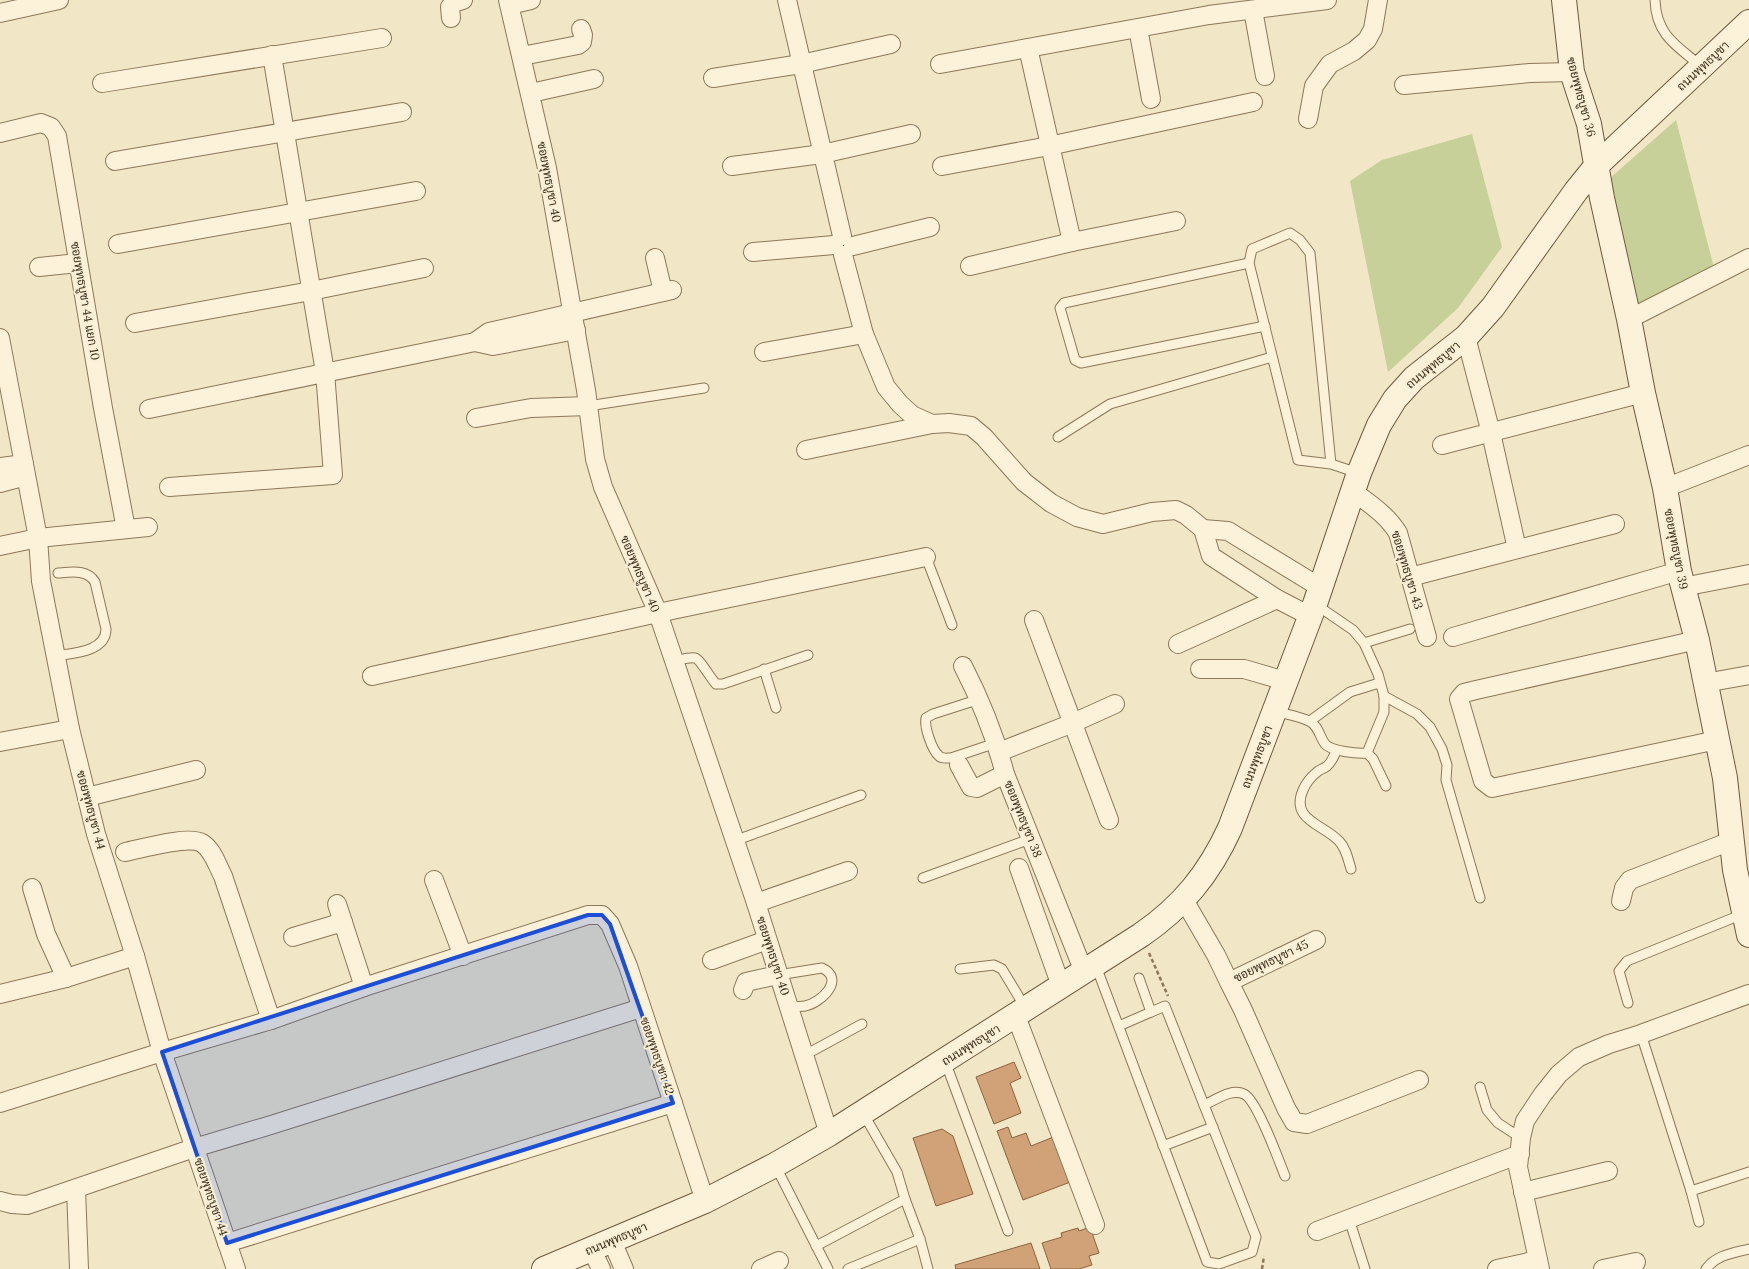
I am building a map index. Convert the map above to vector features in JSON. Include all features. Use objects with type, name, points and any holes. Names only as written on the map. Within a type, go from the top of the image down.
[{"type":"main road","name":"ซอยพุทธบูชา 36","points":[[1564,0],[1572,72],[1589,124],[1597,165]]},
{"type":"main road","name":"ถนนพุทธบูชา","points":[[544,1269],[602,1253],[775,1165],[863,1113],[1021,1013],[1150,929],[1184,900],[1206,873],[1222,846],[1315,603],[1356,482],[1379,425],[1395,399],[1414,378],[1466,336],[1493,307],[1597,165],[1749,22]]},
{"type":"main road","name":"ซอยพุทธบูชา 39","points":[[1597,165],[1602,198],[1629,319],[1643,393],[1665,488],[1681,579],[1697,640],[1725,778],[1731,841],[1744,884],[1746,924]]},
{"type":"street","points":[[0,13],[59,0]]},
{"type":"street","points":[[451,18],[450,7],[452,3],[463,0]]},
{"type":"street","points":[[509,2],[531,0]]},
{"type":"street","points":[[787,0],[864,334],[886,387],[912,415],[932,424]]},
{"type":"street","points":[[940,64],[1209,15],[1327,0]]},
{"type":"street","points":[[1308,119],[1314,86],[1330,64],[1354,51],[1367,40],[1373,29],[1378,0]]},
{"type":"street","name":"ซอยพุทธบูชา 40","points":[[509,2],[547,168],[588,406],[595,459],[603,487],[658,613],[756,904],[805,1055],[828,1134]]},
{"type":"street","points":[[1253,10],[1265,76]]},
{"type":"street","points":[[1138,28],[1152,99]]},
{"type":"street","points":[[522,56],[578,45],[582,42],[583,35],[581,29]]},
{"type":"street","points":[[102,82],[382,38]]},
{"type":"street","points":[[713,78],[801,64],[891,44]]},
{"type":"street","points":[[1028,48],[1072,242]]},
{"type":"street","points":[[169,487],[333,475],[325,372],[272,56]]},
{"type":"street","points":[[1404,85],[1530,73],[1572,72]]},
{"type":"street","points":[[531,93],[594,78]]},
{"type":"street","points":[[942,166],[1049,146],[1254,102]]},
{"type":"street","points":[[115,161],[402,112]]},
{"type":"street","name":"ซอยพุทธบูชา 44 แยก 10","points":[[0,134],[41,123],[51,127],[57,136],[103,408],[126,529]]},
{"type":"street","points":[[732,166],[822,154],[911,134]]},
{"type":"street","points":[[118,244],[416,191]]},
{"type":"street","points":[[970,266],[1072,242],[1176,221]]},
{"type":"street","points":[[753,252],[843,246],[930,227]]},
{"type":"street","points":[[149,408],[475,342],[489,332],[574,322],[668,291],[655,258]]},
{"type":"street","points":[[1629,319],[1749,258]]},
{"type":"street","points":[[39,267],[78,263]]},
{"type":"street","points":[[135,323],[424,268]]},
{"type":"street","points":[[764,352],[864,334]]},
{"type":"street","points":[[1466,336],[1492,433],[1517,549]]},
{"type":"street","name":"ซอยพุทธบูชา 44","points":[[0,338],[4,377],[38,538],[41,581],[70,729],[86,797],[162,1052],[236,1269]]},
{"type":"street","points":[[1442,446],[1643,393]]},
{"type":"street","points":[[476,418],[531,408],[588,406]]},
{"type":"street","points":[[806,450],[932,424],[950,423],[971,426],[984,437],[1024,482],[1051,503],[1077,517],[1103,524],[1152,512],[1176,510],[1186,515],[1203,529],[1211,556],[1277,598],[1315,603]]},
{"type":"street","points":[[1665,488],[1749,455]]},
{"type":"street","points":[[0,467],[25,470]]},
{"type":"street","points":[[0,483],[25,470]]},
{"type":"street","name":"ซอยพุทธบูชา 43","points":[[1356,482],[1378,510],[1394,525],[1398,533],[1427,637]]},
{"type":"street","points":[[1410,577],[1615,524]]},
{"type":"street","points":[[0,546],[38,538],[148,527]]},
{"type":"street","points":[[1203,529],[1228,531],[1315,603]]},
{"type":"street","points":[[372,676],[658,613],[926,557]]},
{"type":"street","points":[[1453,637],[1681,579],[1749,574]]},
{"type":"street","points":[[1178,644],[1277,598]]},
{"type":"street","points":[[1034,620],[1110,820]]},
{"type":"street","points":[[1697,640],[1476,690],[1464,693],[1459,699],[1483,781],[1492,788],[1717,740]]},
{"type":"street","name":"ซอยพุทธบูชา 38","points":[[963,666],[980,699],[997,747],[1004,774],[1030,839],[1090,968]]},
{"type":"street","points":[[1200,669],[1244,669],[1285,681]]},
{"type":"street","points":[[1705,683],[1749,674]]},
{"type":"street","points":[[997,747],[1073,724],[1115,704]]},
{"type":"street","points":[[0,742],[70,729]]},
{"type":"street","points":[[959,765],[971,787],[977,788],[1004,774]]},
{"type":"street","points":[[86,797],[196,770]]},
{"type":"street","points":[[125,852],[181,840],[200,842],[207,848],[213,855],[223,876],[271,1020]]},
{"type":"street","points":[[1622,901],[1624,888],[1630,880],[1731,841]]},
{"type":"street","points":[[1019,868],[1030,904],[1061,986]]},
{"type":"street","points":[[756,904],[848,871]]},
{"type":"street","points":[[0,1103],[271,1020],[364,987],[463,956],[434,880]]},
{"type":"street","points":[[32,888],[46,934],[66,978]]},
{"type":"street","name":"ซอยพุทธบูชา 45","points":[[1184,900],[1229,982],[1316,940]]},
{"type":"street","points":[[337,904],[364,987]]},
{"type":"street","name":"ซอยพุทธบูชา 42","points":[[463,956],[588,915],[602,915],[610,924],[628,966],[705,1201]]},
{"type":"street","points":[[293,937],[343,922]]},
{"type":"street","points":[[712,960],[767,940]]},
{"type":"street","points":[[0,994],[66,978],[134,956]]},
{"type":"street","points":[[744,990],[746,982],[778,975]]},
{"type":"street","points":[[1229,982],[1294,1122],[1307,1124],[1419,1080]]},
{"type":"street","points":[[1497,1269],[1539,1265],[1518,1167],[1520,1146],[1525,1121],[1559,1074],[1579,1057],[1609,1044],[1749,994]]},
{"type":"street","points":[[0,1201],[27,1205],[194,1148],[641,1008]]},
{"type":"street","points":[[1021,1013],[1095,1225]]},
{"type":"street","points":[[227,1243],[673,1103]]},
{"type":"street","points":[[1318,1231],[1520,1146]]},
{"type":"street","points":[[1523,1192],[1608,1171]]},
{"type":"street","points":[[76,1189],[79,1269]]},
{"type":"street","points":[[602,1253],[624,1269]]},
{"type":"street","points":[[760,1269],[779,1261]]},
{"type":"street","points":[[1603,1269],[1636,1262]]},
{"type":"lane","points":[[1655,0],[1660,27],[1671,41],[1702,67]]},
{"type":"lane","points":[[1331,464],[1310,253],[1300,240],[1290,233],[1252,249],[1249,263],[1298,460],[1331,464],[1356,482]]},
{"type":"lane","points":[[1249,263],[1064,303],[1060,308],[1075,360],[1081,363],[1264,326]]},
{"type":"lane","points":[[1058,437],[1110,404],[1272,358]]},
{"type":"lane","points":[[588,406],[704,388]]},
{"type":"lane","points":[[926,557],[952,625]]},
{"type":"lane","points":[[56,656],[91,649],[100,644],[106,636],[104,620],[93,578],[77,571],[58,572]]},
{"type":"lane","points":[[1315,603],[1353,630],[1364,643],[1378,674],[1384,696],[1384,712],[1367,753]]},
{"type":"lane","points":[[1364,643],[1410,629]]},
{"type":"lane","points":[[674,661],[694,658],[699,661],[716,684],[723,684],[808,655]]},
{"type":"lane","points":[[764,669],[776,708]]},
{"type":"lane","points":[[1310,722],[1350,692],[1379,683]]},
{"type":"lane","points":[[1384,696],[1417,714],[1430,727],[1442,749],[1447,764],[1446,780],[1480,898]]},
{"type":"lane","points":[[980,699],[926,718],[926,730],[934,749],[943,758],[951,758],[997,747]]},
{"type":"lane","points":[[1274,711],[1310,722],[1320,731],[1324,742],[1330,748],[1360,754],[1367,753]]},
{"type":"lane","points":[[1337,750],[1331,762],[1325,768],[1319,770],[1303,789],[1300,810],[1308,819],[1330,832],[1340,842],[1351,869]]},
{"type":"lane","points":[[1367,753],[1386,786]]},
{"type":"lane","points":[[734,842],[861,795]]},
{"type":"lane","points":[[923,878],[1030,839]]},
{"type":"lane","points":[[1628,1003],[1619,972],[1627,961],[1746,924]]},
{"type":"lane","points":[[960,969],[994,965],[1002,968],[1021,1013]]},
{"type":"lane","points":[[778,975],[822,968],[832,976],[831,986],[816,1001],[802,1007],[789,1006]]},
{"type":"lane","points":[[1090,968],[1119,1026],[1206,1262],[1219,1264],[1252,1252],[1256,1237],[1165,1006],[1119,1026]]},
{"type":"lane","points":[[1138,978],[1151,1012]]},
{"type":"lane","points":[[805,1055],[862,1024]]},
{"type":"lane","points":[[1640,1034],[1699,1222]]},
{"type":"lane","points":[[945,1061],[1008,1231]]},
{"type":"lane","points":[[1480,1087],[1487,1110],[1520,1146]]},
{"type":"lane","points":[[1204,1105],[1235,1093],[1244,1094],[1250,1098],[1257,1109],[1285,1176]]},
{"type":"lane","points":[[863,1113],[897,1172],[920,1239],[928,1269]]},
{"type":"lane","points":[[1163,1146],[1213,1127]]},
{"type":"lane","points":[[775,1165],[828,1269]]},
{"type":"lane","points":[[1691,1192],[1749,1172]]},
{"type":"lane","points":[[816,1246],[905,1199]]},
{"type":"lane","points":[[1350,1219],[1365,1269]]},
{"type":"lane","points":[[848,1269],[920,1239]]},
{"type":"lane","points":[[1706,1269],[1717,1258],[1749,1249]]},
{"type":"highlighted area","points":[[588,915],[602,915],[610,924],[673,1103],[227,1243],[162,1052]]},
{"type":"green space","points":[[1676,120],[1714,268],[1632,311],[1609,179]]},
{"type":"green space","points":[[1472,134],[1502,247],[1458,308],[1388,372],[1350,181],[1382,160]]},
{"type":"building","points":[[1014,1062],[1021,1078],[1010,1083],[1021,1113],[994,1124],[976,1077]]},
{"type":"building","points":[[1008,1127],[1012,1138],[1026,1133],[1031,1146],[1056,1136],[1073,1181],[1023,1200],[997,1131]]},
{"type":"building","points":[[942,1129],[953,1136],[973,1194],[936,1206],[913,1138]]},
{"type":"building","points":[[1090,1227],[1099,1253],[1089,1256],[1092,1265],[1079,1269],[1051,1269],[1042,1243],[1062,1237],[1061,1233],[1078,1228],[1079,1231]]},
{"type":"building","points":[[1031,1243],[1040,1269],[956,1269],[955,1265]]}]
